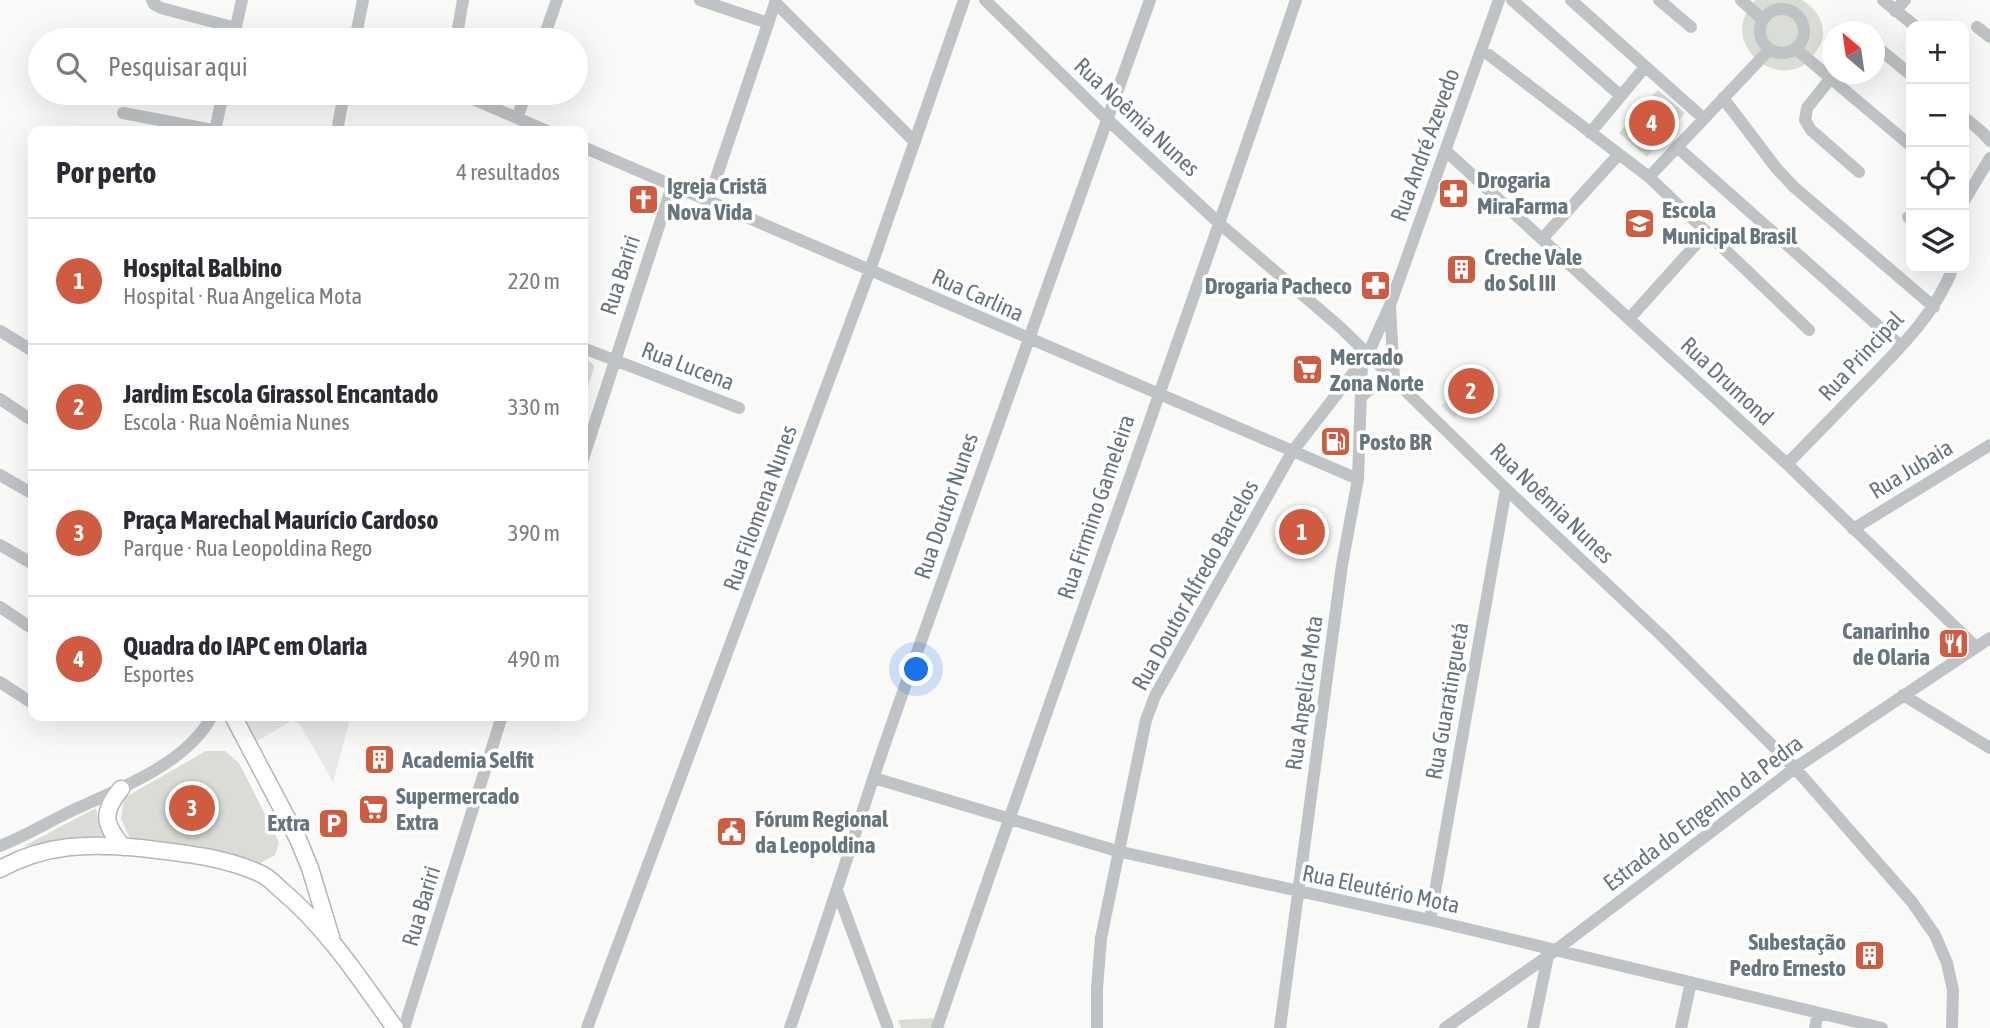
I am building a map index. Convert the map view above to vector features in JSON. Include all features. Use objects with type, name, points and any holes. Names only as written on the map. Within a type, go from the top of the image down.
[{"type":"main road","points":[[236,721],[298,839],[333,942]]},
{"type":"main road","points":[[121,789],[111,801],[106,816],[109,827],[123,847]]},
{"type":"main road","points":[[0,869],[41,851],[123,847],[221,859],[262,874],[298,903],[333,942],[395,1028]]},
{"type":"street","points":[[152,0],[161,8],[218,28]]},
{"type":"street","points":[[236,28],[242,0]]},
{"type":"street","points":[[357,28],[363,0]]},
{"type":"street","points":[[458,28],[463,0]]},
{"type":"street","points":[[547,28],[557,0]]},
{"type":"street","points":[[700,0],[768,23]]},
{"type":"street","name":"Rua Filomena Nunes","points":[[587,1028],[870,270],[964,0]]},
{"type":"street","name":"Rua Noêmia Nunes","points":[[985,0],[1220,224],[1340,327],[1365,358],[1394,379],[1796,768],[1912,902],[1935,935],[1947,963],[1953,990],[1952,1028]]},
{"type":"street","name":"Rua Doutor Nunes","points":[[790,1028],[1027,339],[1150,0]]},
{"type":"street","name":"Rua Firmino Gameleira","points":[[937,1028],[1158,393],[1220,224],[1296,0]]},
{"type":"street","name":"Rua André Azevedo","points":[[1365,358],[1390,305],[1499,0]]},
{"type":"street","points":[[1512,0],[1621,96]]},
{"type":"street","points":[[1571,0],[1703,118]]},
{"type":"street","points":[[1659,0],[1691,27]]},
{"type":"street","points":[[1741,0],[1763,20]]},
{"type":"street","points":[[1883,0],[1909,21]]},
{"type":"street","points":[[1895,10],[1905,0]]},
{"type":"street","points":[[708,202],[776,1],[915,142]]},
{"type":"street","points":[[1783,9],[1797,14],[1804,23],[1803,40],[1796,49],[1784,54],[1776,53],[1769,50],[1760,37],[1763,20],[1775,10],[1783,9]]},
{"type":"street","points":[[1977,27],[1990,37]]},
{"type":"street","points":[[1796,49],[1822,68]]},
{"type":"street","points":[[1650,177],[1769,50]]},
{"type":"street","points":[[1885,54],[1906,71]]},
{"type":"street","points":[[1489,55],[1650,177],[1809,330]]},
{"type":"street","points":[[1590,133],[1645,67]]},
{"type":"street","points":[[1826,84],[1807,108],[1805,120],[1811,130],[1859,172]]},
{"type":"street","points":[[1841,84],[1906,142]]},
{"type":"street","points":[[1723,98],[1794,187],[1934,307]]},
{"type":"street","points":[[217,126],[221,105]]},
{"type":"street","points":[[338,126],[342,105]]},
{"type":"street","points":[[487,105],[535,126]]},
{"type":"street","points":[[517,118],[522,105]]},
{"type":"street","points":[[122,113],[190,126]]},
{"type":"street","points":[[1969,121],[1990,141]]},
{"type":"street","points":[[1677,147],[1902,346]]},
{"type":"street","name":"Rua Carlina","points":[[588,149],[1358,480]]},
{"type":"street","name":"Rua Drumond","points":[[1446,150],[1787,464],[1976,647]]},
{"type":"street","points":[[1542,239],[1619,155]]},
{"type":"street","points":[[1969,193],[1990,158]]},
{"type":"street","name":"Rua Bariri","points":[[588,442],[672,186]]},
{"type":"street","points":[[1629,319],[1707,232]]},
{"type":"street","name":"Rua Principal","points":[[1787,464],[1902,346],[1934,307],[1951,273]]},
{"type":"street","name":"Rua André Azevedo","points":[[1390,305],[1394,379]]},
{"type":"street","points":[[0,331],[28,348]]},
{"type":"street","name":"Rua Lucena","points":[[588,350],[739,408]]},
{"type":"street","name":"Rua Angelica Mota","points":[[1280,1028],[1342,565],[1358,480],[1365,358]]},
{"type":"street","name":"Rua Doutor Alfredo Barcelos","points":[[1097,1028],[1101,938],[1146,720],[1155,696],[1293,452],[1365,358]]},
{"type":"street","points":[[1362,397],[1376,384],[1394,379]]},
{"type":"street","points":[[0,400],[28,418]]},
{"type":"street","name":"Rua Jubaia","points":[[1853,529],[1990,445]]},
{"type":"street","points":[[0,475],[28,491]]},
{"type":"street","name":"Rua Guaratinguetá","points":[[1430,920],[1506,489]]},
{"type":"street","points":[[0,545],[28,561]]},
{"type":"street","points":[[0,607],[28,626]]},
{"type":"street","name":"Estrada do Engenho da Pedra","points":[[1446,1028],[1552,954],[1796,768],[1990,638]]},
{"type":"street","points":[[0,682],[28,700]]},
{"type":"street","points":[[1903,695],[1990,748]]},
{"type":"street","points":[[0,846],[121,789],[184,751],[195,741],[209,721]]},
{"type":"street","name":"Rua Bariri","points":[[404,1028],[500,721]]},
{"type":"street","name":"Rua Eleutério Mota","points":[[874,778],[1117,851],[1430,920],[1552,954],[1691,982],[1882,1028]]},
{"type":"street","points":[[838,893],[888,1028]]},
{"type":"street","points":[[1533,1028],[1552,954]]},
{"type":"street","points":[[1681,1028],[1691,982]]},
{"type":"street","points":[[1815,1028],[1818,1013]]},
{"type":"shaded area","points":[[1756,0],[1802,0],[1818,14],[1822,24],[1822,39],[1817,50],[1804,65],[1789,70],[1773,69],[1759,61],[1748,49],[1742,34],[1745,17]]},
{"type":"shaded area","points":[[1658,90],[1685,113],[1647,157],[1619,133]]},
{"type":"shaded area","points":[[588,361],[594,367],[588,387]]},
{"type":"shaded area","points":[[1476,368],[1495,385],[1479,402],[1473,398],[1454,418],[1441,406]]},
{"type":"shaded area","points":[[241,721],[291,721],[250,745]]},
{"type":"shaded area","points":[[294,721],[350,721],[333,782],[301,726]]},
{"type":"shaded area","points":[[206,751],[225,751],[239,763],[279,842],[275,855],[255,866],[131,841],[121,819],[124,798]]},
{"type":"shaded area","points":[[96,808],[105,836],[24,846]]},
{"type":"shaded area","points":[[935,1018],[932,1028],[901,1028],[898,1020]]},
{"type":"place","name":"Quadra do IAPC em Olaria","points":[[1652,123]]},
{"type":"place","name":"Drogaria MiraFarma","points":[[1454,193]]},
{"type":"place","name":"Igreja Cristã Nova Vida","points":[[644,199]]},
{"type":"place","name":"Escola Municipal Brasil","points":[[1639,223]]},
{"type":"place","name":"Creche Vale do Sol III","points":[[1461,270]]},
{"type":"place","name":"Drogaria Pacheco","points":[[1375,286]]},
{"type":"place","name":"Mercado Zona Norte","points":[[1307,370]]},
{"type":"place","name":"Jardim Escola Girassol Encantado","points":[[1471,391]]},
{"type":"place","name":"Posto BR","points":[[1336,442]]},
{"type":"place","name":"Hospital Balbino","points":[[1302,532]]},
{"type":"place","name":"Canarinho de Olaria","points":[[1953,644]]},
{"type":"place","name":"Academia Selfit","points":[[379,760]]},
{"type":"place","name":"Praça Marechal Maurício Cardoso","points":[[192,808]]},
{"type":"place","name":"Supermercado Extra","points":[[373,809]]},
{"type":"place","name":"Extra","points":[[333,823]]},
{"type":"place","name":"Fórum Regional da Leopoldina","points":[[732,832]]},
{"type":"place","name":"Subestação Pedro Ernesto","points":[[1869,955]]}]
